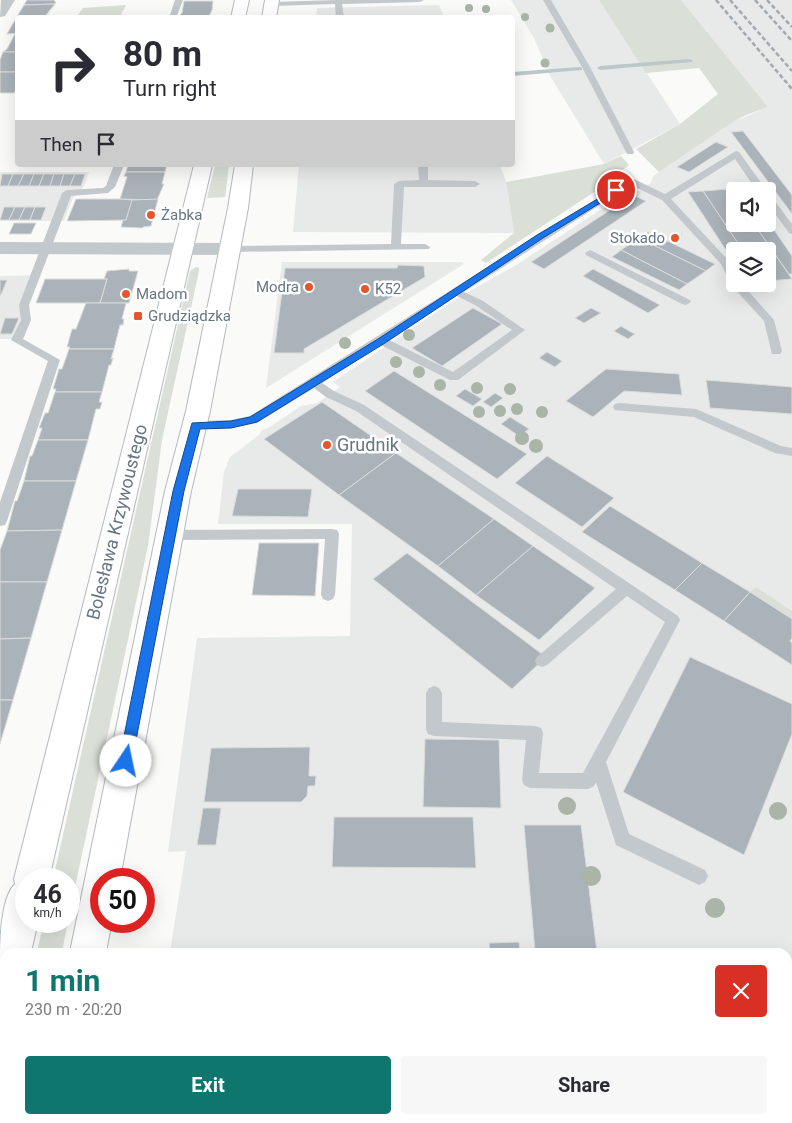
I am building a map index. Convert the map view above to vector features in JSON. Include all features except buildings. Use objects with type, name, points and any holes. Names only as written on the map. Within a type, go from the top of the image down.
[{"type":"main road","points":[[239,15],[242,0]]},
{"type":"main road","name":"Bolesława Krzywoustego","points":[[34,868],[203,167]]},
{"type":"main road","points":[[104,868],[178,491],[196,425],[244,167]]},
{"type":"main road","points":[[14,948],[17,933]]},
{"type":"main road","points":[[89,948],[92,933]]},
{"type":"street","points":[[0,13],[8,0]]},
{"type":"street","points":[[0,248],[229,249]]},
{"type":"lane","points":[[173,15],[179,0]]},
{"type":"lane","points":[[271,7],[338,2],[420,0]]},
{"type":"lane","points":[[546,0],[586,68],[630,152]]},
{"type":"lane","points":[[338,2],[340,15]]},
{"type":"lane","points":[[665,198],[736,154],[756,182]]},
{"type":"lane","points":[[0,521],[54,360],[17,340],[26,320],[24,305],[67,193],[105,191],[110,187],[118,167]]},
{"type":"lane","points":[[423,167],[424,183]]},
{"type":"lane","points":[[196,425],[231,424],[253,420],[315,383],[540,237],[631,181],[665,198],[726,265]]},
{"type":"lane","points":[[396,247],[399,184],[475,184]]},
{"type":"lane","points":[[776,209],[792,231]]},
{"type":"lane","points":[[229,249],[425,247]]},
{"type":"lane","points":[[590,253],[686,302]]},
{"type":"lane","points":[[381,341],[454,377],[519,330],[479,303],[456,292]]},
{"type":"lane","points":[[744,292],[769,320],[776,352]]},
{"type":"lane","points":[[315,383],[330,394],[360,408],[673,620],[588,781],[530,780],[534,733],[434,729],[434,693]]},
{"type":"lane","points":[[619,407],[696,413],[778,450],[792,452]]},
{"type":"lane","points":[[170,535],[332,534],[328,595]]},
{"type":"lane","points":[[542,661],[626,588]]},
{"type":"lane","points":[[598,762],[622,839],[699,876]]},
{"type":"shaded area","points":[[511,0],[599,0],[680,124],[604,164],[549,74],[534,38]]},
{"type":"shaded area","points":[[599,0],[681,0],[768,107],[733,122],[659,172],[636,149],[680,124],[718,94],[699,68],[646,73]]},
{"type":"shaded area","points":[[681,0],[792,0],[792,948],[171,948],[186,851],[168,852],[197,638],[350,636],[352,524],[218,524],[224,472],[230,457],[259,435],[262,430],[270,427],[301,406],[317,403],[340,387],[333,382],[456,299],[516,265],[623,195],[639,191],[651,183],[653,176],[733,122],[768,107]]},
{"type":"shaded area","points":[[126,5],[121,15],[78,15],[83,8]]},
{"type":"shaded area","points":[[439,5],[443,15],[316,15],[317,8]]},
{"type":"shaded area","points":[[621,156],[629,165],[602,187],[486,263],[481,260],[514,233],[506,182],[604,164]]},
{"type":"shaded area","points":[[215,167],[229,167],[225,197],[207,198]]},
{"type":"shaded area","points":[[299,167],[501,167],[506,182],[514,233],[293,232]]},
{"type":"shaded area","points":[[0,172],[89,172],[84,186],[73,198],[64,221],[0,221]]},
{"type":"shaded area","points":[[282,262],[461,262],[464,264],[266,388]]},
{"type":"shaded area","points":[[196,267],[199,268],[162,440],[148,546],[79,868],[55,868],[190,271]]},
{"type":"shaded area","points":[[41,275],[12,339],[0,339],[0,276]]},
{"type":"shaded area","points":[[756,587],[792,611],[792,619],[750,592]]},
{"type":"shaded area","points":[[41,933],[66,933],[63,948],[38,948]]},
{"type":"waterway","points":[[600,68],[690,61]]},
{"type":"waterway","points":[[515,74],[580,69]]},
{"type":"railway","points":[[716,0],[792,89]]},
{"type":"railway","points":[[730,0],[792,71]]},
{"type":"railway","points":[[755,0],[792,41]]},
{"type":"railway","points":[[767,0],[792,27]]},
{"type":"place","name":"Żabka","points":[[151,215]]},
{"type":"place","name":"Stokado","points":[[675,238]]},
{"type":"place","name":"Modra","points":[[309,287]]},
{"type":"place","name":"K52","points":[[365,289]]},
{"type":"place","name":"Madom","points":[[126,294]]},
{"type":"place","name":"Grudziądzka","points":[[138,316]]},
{"type":"place","name":"Grudnik","points":[[327,445]]},
{"type":"route","points":[[126,761],[178,491],[196,425],[213,426],[253,420],[315,383],[616,190]]}]
